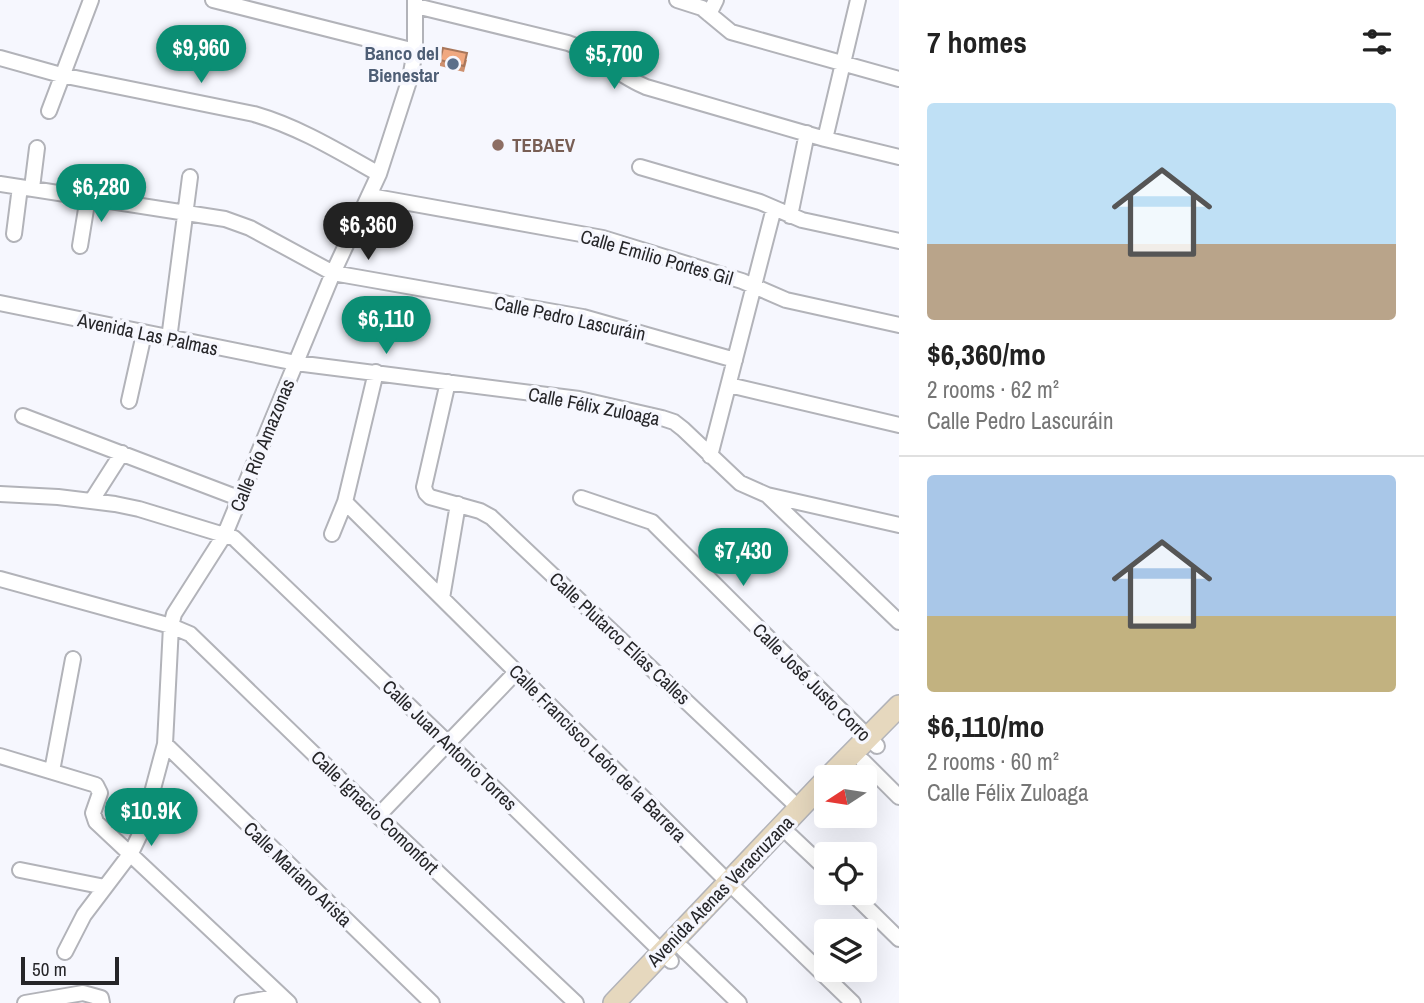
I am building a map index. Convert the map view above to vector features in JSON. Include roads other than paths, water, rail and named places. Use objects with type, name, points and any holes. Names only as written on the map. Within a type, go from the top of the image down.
[{"type":"main road","name":"Avenida Atenas Veracruzana","points":[[857,765],[899,706]]},
{"type":"main road","name":"Avenida Atenas Veracruzana","points":[[847,765],[899,725]]},
{"type":"main road","name":"Avenida Atenas Veracruzana","points":[[632,1003],[814,793]]},
{"type":"main road","name":"Avenida Atenas Veracruzana","points":[[733,887],[791,836],[814,812]]},
{"type":"main road","name":"Avenida Atenas Veracruzana","points":[[614,1003],[672,954]]},
{"type":"street","points":[[49,111],[91,0]]},
{"type":"street","points":[[213,0],[415,51]]},
{"type":"street","points":[[677,0],[702,8],[731,32],[899,79]]},
{"type":"street","points":[[709,14],[716,0]]},
{"type":"street","points":[[825,139],[858,0]]},
{"type":"street","points":[[416,3],[585,48],[633,82],[646,87],[825,139],[899,157]]},
{"type":"street","name":"Calle Río Amazonas","points":[[171,626],[178,605],[225,534],[333,274],[379,174],[407,90],[415,51],[416,3]]},
{"type":"street","points":[[0,58],[61,75],[280,121],[379,174]]},
{"type":"street","points":[[790,216],[807,133]]},
{"type":"street","points":[[14,234],[37,148]]},
{"type":"street","points":[[640,167],[760,202],[790,216],[899,241]]},
{"type":"street","points":[[169,339],[190,177]]},
{"type":"street","name":"Calle Pedro Lascuráin","points":[[0,184],[239,223],[333,274],[583,317],[735,360]]},
{"type":"street","name":"Calle Emilio Portes Gil","points":[[369,196],[603,239],[754,287],[786,300],[899,325]]},
{"type":"street","points":[[80,246],[88,197]]},
{"type":"street","points":[[710,456],[774,208]]},
{"type":"street","name":"Avenida Las Palmas","points":[[0,303],[296,363]]},
{"type":"street","points":[[129,401],[144,334]]},
{"type":"street","name":"Calle Félix Zuloaga","points":[[296,363],[579,399],[674,422],[740,483],[767,495],[899,622]]},
{"type":"street","points":[[332,534],[345,502],[376,372]]},
{"type":"street","name":"Calle Plutarco Elías Calles","points":[[448,382],[424,487],[426,493],[430,497],[480,510],[491,517],[799,808]]},
{"type":"street","points":[[729,385],[899,425]]},
{"type":"street","points":[[23,416],[241,499]]},
{"type":"street","points":[[92,500],[122,453]]},
{"type":"street","points":[[0,507],[6,494],[92,500],[139,509],[225,534]]},
{"type":"street","points":[[767,495],[899,525]]},
{"type":"street","name":"Calle José Justo Corro","points":[[581,498],[652,522],[869,748],[899,797]]},
{"type":"street","name":"Calle Francisco León de la Barrera","points":[[345,502],[853,1003]]},
{"type":"street","points":[[442,598],[458,504]]},
{"type":"street","name":"Calle Juan Antonio Torres","points":[[225,534],[244,546],[672,954],[739,1003]]},
{"type":"street","name":"Calle Ignacio Comonfort","points":[[0,579],[171,626],[190,634],[576,1003]]},
{"type":"street","points":[[65,952],[83,915],[131,853],[142,830],[165,744],[171,626]]},
{"type":"street","points":[[52,771],[73,659]]},
{"type":"street","points":[[378,816],[516,672]]},
{"type":"street","name":"Calle Mariano Arista","points":[[165,744],[432,1003]]},
{"type":"street","points":[[0,756],[96,785],[100,793],[94,818],[285,999]]},
{"type":"street","points":[[791,836],[814,858]]},
{"type":"street","points":[[20,870],[105,887]]},
{"type":"street","points":[[864,905],[899,939]]},
{"type":"street","points":[[25,1003],[83,993],[101,998],[102,1003]]},
{"type":"street","points":[[242,1003],[285,999]]},
{"type":"place","name":"Banco del Bienestar","points":[[453,64]]},
{"type":"place","name":"TEBAEV","points":[[498,145]]}]
